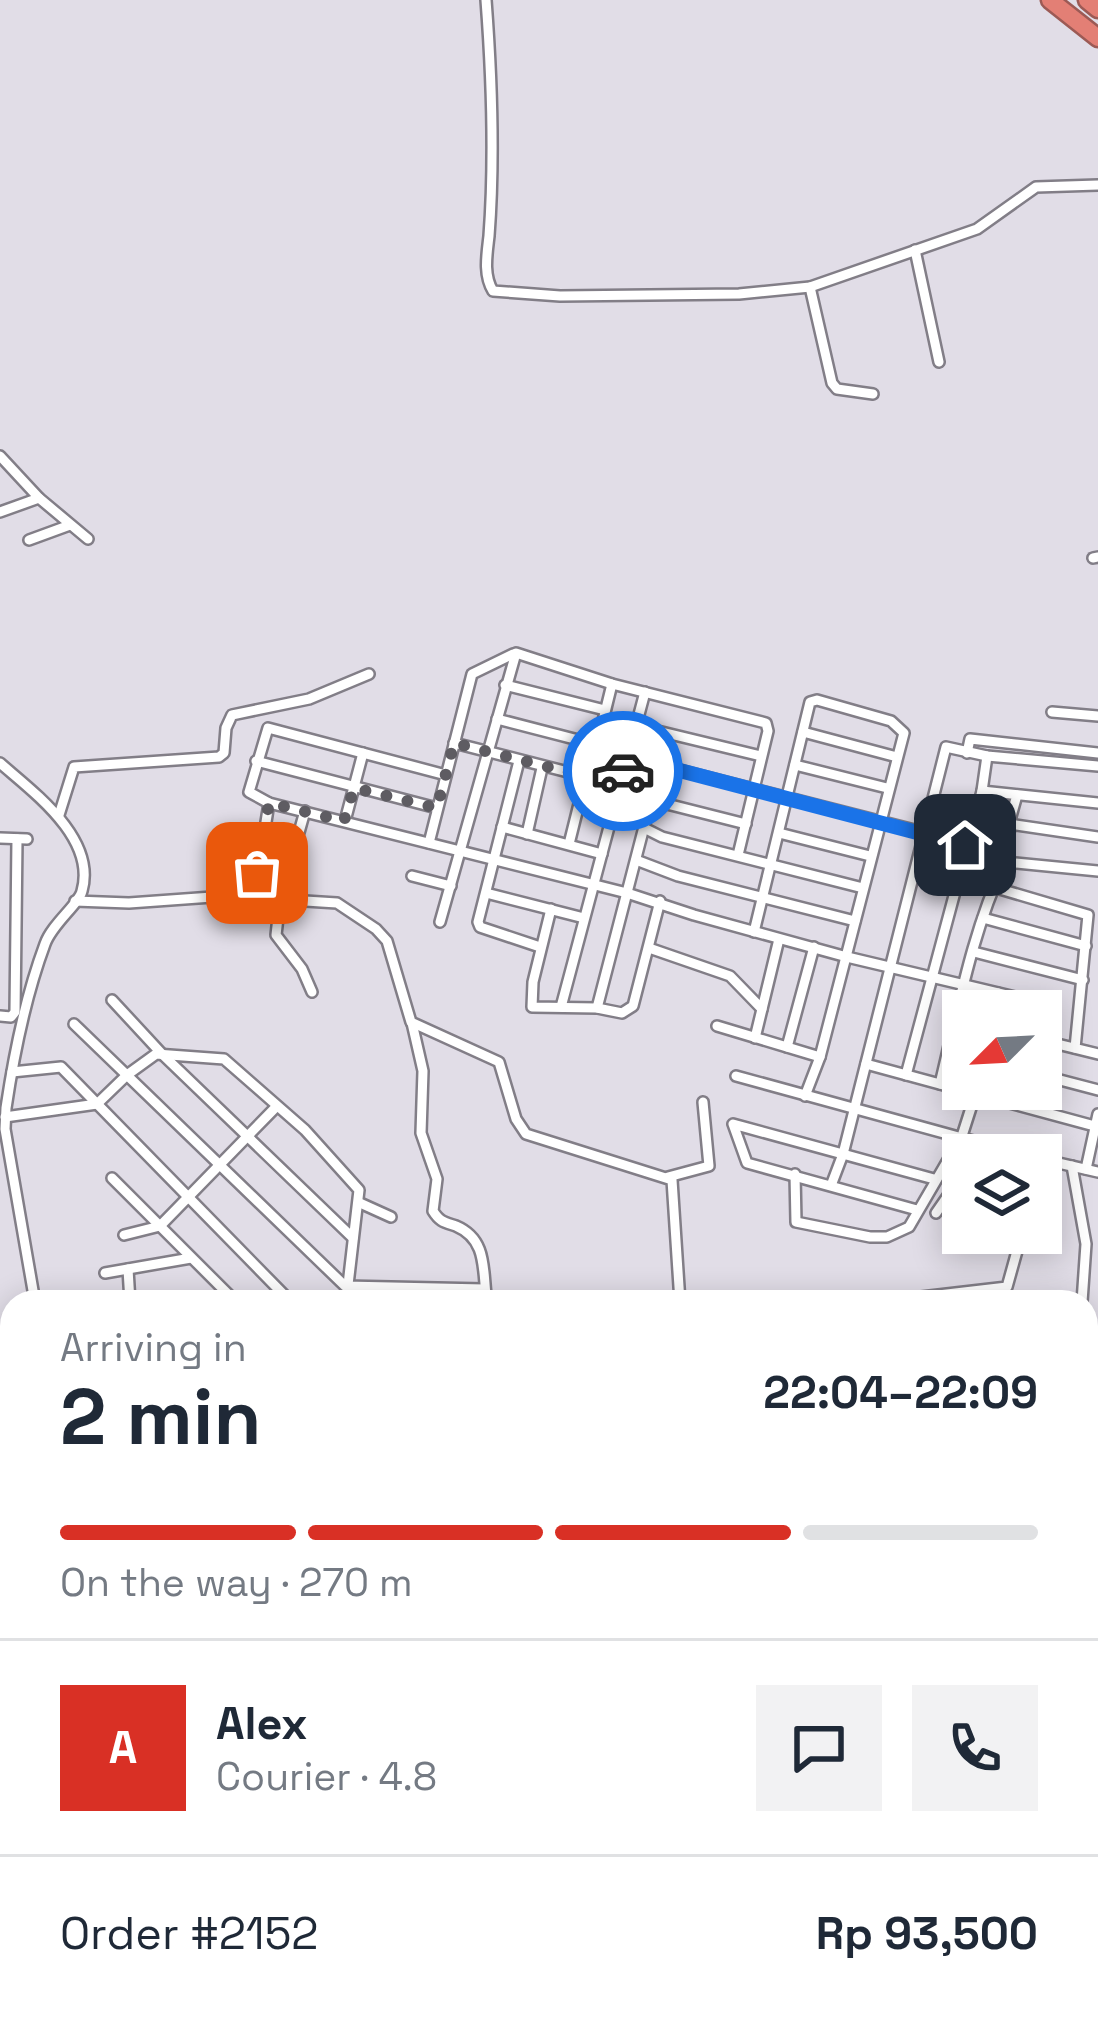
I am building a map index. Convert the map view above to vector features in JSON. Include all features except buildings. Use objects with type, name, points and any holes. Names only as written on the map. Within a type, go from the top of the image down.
[{"type":"highway","points":[[1050,0],[1098,38]]},
{"type":"highway","points":[[1087,0],[1098,9]]},
{"type":"street","points":[[486,0],[495,147],[487,253],[488,284],[493,291],[560,296],[739,294],[810,286],[986,224],[1036,187],[1098,185]]},
{"type":"street","points":[[915,250],[939,362]]},
{"type":"street","points":[[810,286],[832,383],[837,389],[873,394]]},
{"type":"street","points":[[0,456],[39,498],[88,539]]},
{"type":"street","points":[[0,512],[39,498]]},
{"type":"street","points":[[28,540],[70,525]]},
{"type":"street","points":[[429,843],[472,674],[520,653],[612,684],[762,720],[767,731],[738,855]]},
{"type":"street","points":[[440,922],[513,654]]},
{"type":"street","points":[[59,815],[74,766],[217,758],[224,753],[232,716],[309,699],[369,674]]},
{"type":"street","points":[[597,745],[612,684]]},
{"type":"street","points":[[505,685],[605,710]]},
{"type":"street","points":[[561,1007],[645,692]]},
{"type":"street","points":[[754,932],[812,701],[897,724],[904,733],[898,758],[806,1096]]},
{"type":"street","points":[[1052,712],[1098,716]]},
{"type":"street","points":[[497,719],[1003,857],[1098,872]]},
{"type":"street","points":[[637,726],[761,756]]},
{"type":"street","points":[[446,775],[268,728],[249,794],[269,803],[627,892],[779,939],[988,990]]},
{"type":"street","points":[[803,732],[898,758]]},
{"type":"street","points":[[968,753],[970,740],[1098,754]]},
{"type":"street","points":[[454,743],[619,785],[651,800],[746,824]]},
{"type":"street","points":[[832,1184],[946,747],[987,756],[1098,766]]},
{"type":"street","points":[[344,821],[363,754]]},
{"type":"street","points":[[906,1075],[982,791],[987,756]]},
{"type":"street","points":[[256,761],[437,808]]},
{"type":"street","points":[[519,761],[480,927],[540,946]]},
{"type":"street","points":[[0,763],[59,815],[74,840],[81,868],[82,891],[61,915],[44,947],[3,1125],[33,1290]]},
{"type":"street","points":[[796,765],[887,788]]},
{"type":"street","points":[[527,834],[542,768]]},
{"type":"street","points":[[982,791],[1098,803]]},
{"type":"street","points":[[866,1064],[940,1084],[1017,795]]},
{"type":"street","points":[[568,844],[580,800]]},
{"type":"street","points":[[597,1008],[651,800]]},
{"type":"street","points":[[254,898],[269,803]]},
{"type":"street","points":[[284,882],[305,811]]},
{"type":"street","points":[[1009,824],[1098,836]]},
{"type":"street","points":[[502,827],[602,854]]},
{"type":"street","points":[[644,828],[662,837],[863,888]]},
{"type":"street","points":[[779,833],[870,856]]},
{"type":"street","points":[[0,838],[22,839],[15,1012],[11,1017],[0,1016]]},
{"type":"street","points":[[636,860],[678,876],[855,921]]},
{"type":"street","points":[[412,876],[451,886]]},
{"type":"street","points":[[993,887],[1085,912],[1075,1048]]},
{"type":"street","points":[[486,893],[584,918]]},
{"type":"street","points":[[280,900],[276,935],[312,992]]},
{"type":"street","points":[[74,1024],[328,1273],[349,1288],[484,1289],[479,1246],[466,1232],[440,1221],[433,1211],[437,1179],[421,1133],[423,1071],[388,943],[376,928],[329,901],[75,901]]},
{"type":"street","points":[[550,909],[530,1005],[622,1013],[632,1009],[660,902]]},
{"type":"street","points":[[983,918],[1086,946]]},
{"type":"street","points":[[754,1038],[779,939]]},
{"type":"street","points":[[787,1047],[814,947]]},
{"type":"street","points":[[649,948],[730,976],[763,1009]]},
{"type":"street","points":[[974,952],[1083,980]]},
{"type":"street","points":[[112,1000],[161,1054],[353,1238]]},
{"type":"street","points":[[412,1023],[497,1060],[516,1119],[528,1136],[668,1178],[674,1184],[679,1290]]},
{"type":"street","points":[[717,1026],[820,1057]]},
{"type":"street","points":[[1062,1045],[1098,1054]]},
{"type":"street","points":[[3,1125],[97,1103],[147,1058],[161,1054],[227,1060],[305,1130],[359,1190],[349,1288]]},
{"type":"street","points":[[12,1072],[59,1066],[280,1290]]},
{"type":"street","points":[[736,1076],[953,1134]]},
{"type":"street","points":[[1062,1081],[1098,1090]]},
{"type":"street","points":[[668,1178],[709,1166],[704,1102]]},
{"type":"street","points":[[124,1235],[160,1226],[276,1107]]},
{"type":"street","points":[[1049,1110],[1097,1122],[1092,1171],[1062,1164]]},
{"type":"street","points":[[917,1210],[746,1163],[733,1124],[934,1179]]},
{"type":"street","points":[[1072,1166],[1092,1243],[1084,1290]]},
{"type":"street","points":[[796,1222],[887,1237],[908,1227],[942,1167]]},
{"type":"street","points":[[795,1174],[796,1239]]},
{"type":"street","points":[[112,1178],[223,1290]]},
{"type":"street","points":[[359,1203],[391,1217]]},
{"type":"street","points":[[936,1213],[942,1204]]},
{"type":"street","points":[[989,1290],[1007,1288],[1016,1254]]},
{"type":"street","points":[[105,1274],[191,1258]]},
{"type":"street","points":[[128,1270],[129,1290]]},
{"type":"way so far","points":[[257,873],[269,803],[344,821],[354,788],[437,808],[454,743],[619,785],[623,771]]},
{"type":"route","points":[[623,771],[628,757],[965,845]]}]
